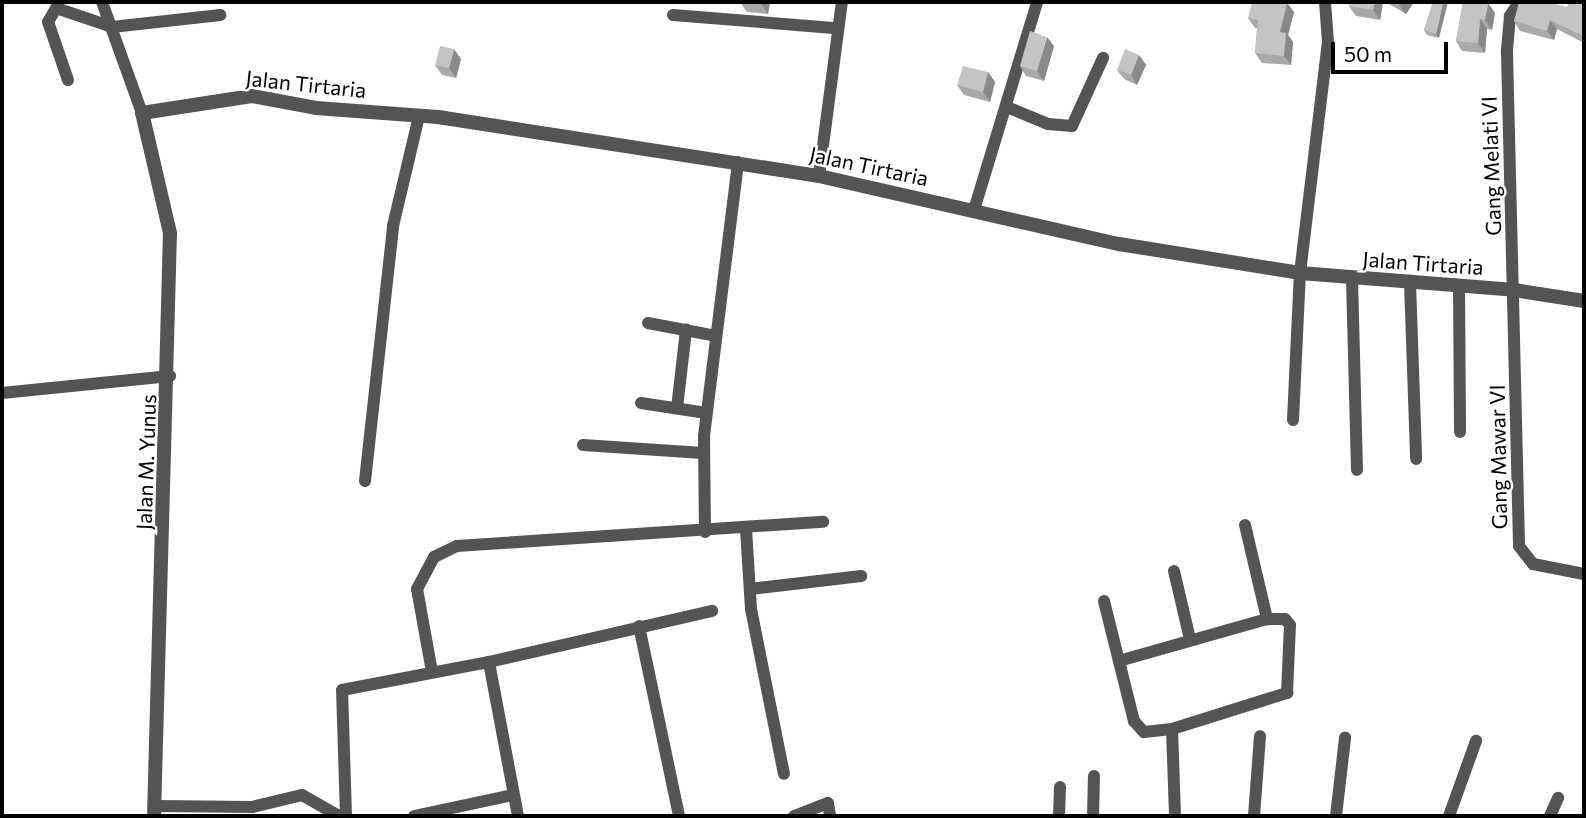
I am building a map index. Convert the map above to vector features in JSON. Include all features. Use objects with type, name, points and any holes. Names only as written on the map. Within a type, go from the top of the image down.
[{"type":"street","points":[[102,2],[142,113]]},
{"type":"street","points":[[819,176],[836,28],[842,2]]},
{"type":"street","points":[[974,210],[1037,2]]},
{"type":"street","points":[[1293,420],[1300,273],[1328,42],[1325,2]]},
{"type":"street","name":"Gang Melati VI","points":[[1514,290],[1508,33],[1519,2]]},
{"type":"street","points":[[68,80],[48,22],[52,11],[63,8],[112,27],[220,15]]},
{"type":"street","points":[[673,15],[836,28]]},
{"type":"street","points":[[1007,107],[1048,124],[1072,126],[1103,58]]},
{"type":"street","name":"Jalan Tirtaria","points":[[142,113],[252,96],[316,108],[419,116],[819,176],[1119,244],[1300,273],[1514,290],[1584,301]]},
{"type":"street","name":"Jalan M. Yunus","points":[[142,113],[170,233],[170,376],[155,811]]},
{"type":"street","points":[[365,481],[393,226],[419,116]]},
{"type":"street","points":[[705,532],[703,453],[706,412],[737,162]]},
{"type":"street","points":[[1352,279],[1357,470]]},
{"type":"street","points":[[1410,283],[1416,459]]},
{"type":"street","points":[[1459,286],[1460,432]]},
{"type":"street","name":"Gang Mawar VI","points":[[1514,290],[1519,546],[1532,564],[1584,574]]},
{"type":"street","points":[[648,323],[716,336]]},
{"type":"street","points":[[677,408],[685,330]]},
{"type":"street","points":[[2,393],[170,376]]},
{"type":"street","points":[[641,403],[706,412]]},
{"type":"street","points":[[583,445],[703,453]]},
{"type":"street","points":[[432,672],[417,589],[434,557],[457,546],[705,532],[823,522]]},
{"type":"street","points":[[1245,525],[1267,618]]},
{"type":"street","points":[[746,529],[750,589],[784,774]]},
{"type":"street","points":[[1174,571],[1190,639]]},
{"type":"street","points":[[750,589],[861,576]]},
{"type":"street","points":[[1104,601],[1119,661],[1137,727],[1144,732],[1172,729],[1287,693],[1290,625],[1285,619],[1267,618],[1119,661]]},
{"type":"street","points":[[346,816],[342,690],[489,662],[712,611]]},
{"type":"street","points":[[639,626],[679,816]]},
{"type":"street","points":[[489,662],[517,816]]},
{"type":"street","points":[[1172,729],[1175,816]]},
{"type":"street","points":[[1254,816],[1260,736]]},
{"type":"street","points":[[1336,816],[1345,738]]},
{"type":"street","points":[[1449,816],[1476,741]]},
{"type":"street","points":[[1093,816],[1094,776]]},
{"type":"street","points":[[1059,816],[1060,787]]},
{"type":"street","points":[[155,811],[253,811],[302,795],[340,816]]},
{"type":"street","points":[[414,816],[513,795]]},
{"type":"street","points":[[1550,816],[1558,798]]},
{"type":"street","points":[[794,816],[828,803],[830,816]]},
{"type":"building","points":[[1252,2],[1287,3],[1280,32],[1286,33],[1284,56],[1255,53],[1258,20],[1248,18]]},
{"type":"building","points":[[1350,2],[1375,2],[1373,10],[1349,6]]},
{"type":"building","points":[[1433,2],[1443,2],[1436,34],[1424,30]]},
{"type":"building","points":[[1463,2],[1488,3],[1485,20],[1480,19],[1478,43],[1456,41]]},
{"type":"building","points":[[1519,2],[1548,2],[1567,7],[1569,2],[1584,2],[1583,36],[1550,20],[1547,31],[1514,21]]},
{"type":"building","points":[[1030,31],[1047,37],[1037,71],[1020,66]]},
{"type":"building","points":[[440,46],[454,49],[449,68],[435,65]]},
{"type":"building","points":[[1125,49],[1139,55],[1131,75],[1117,70]]},
{"type":"building","points":[[963,66],[988,72],[983,92],[957,85]]}]
